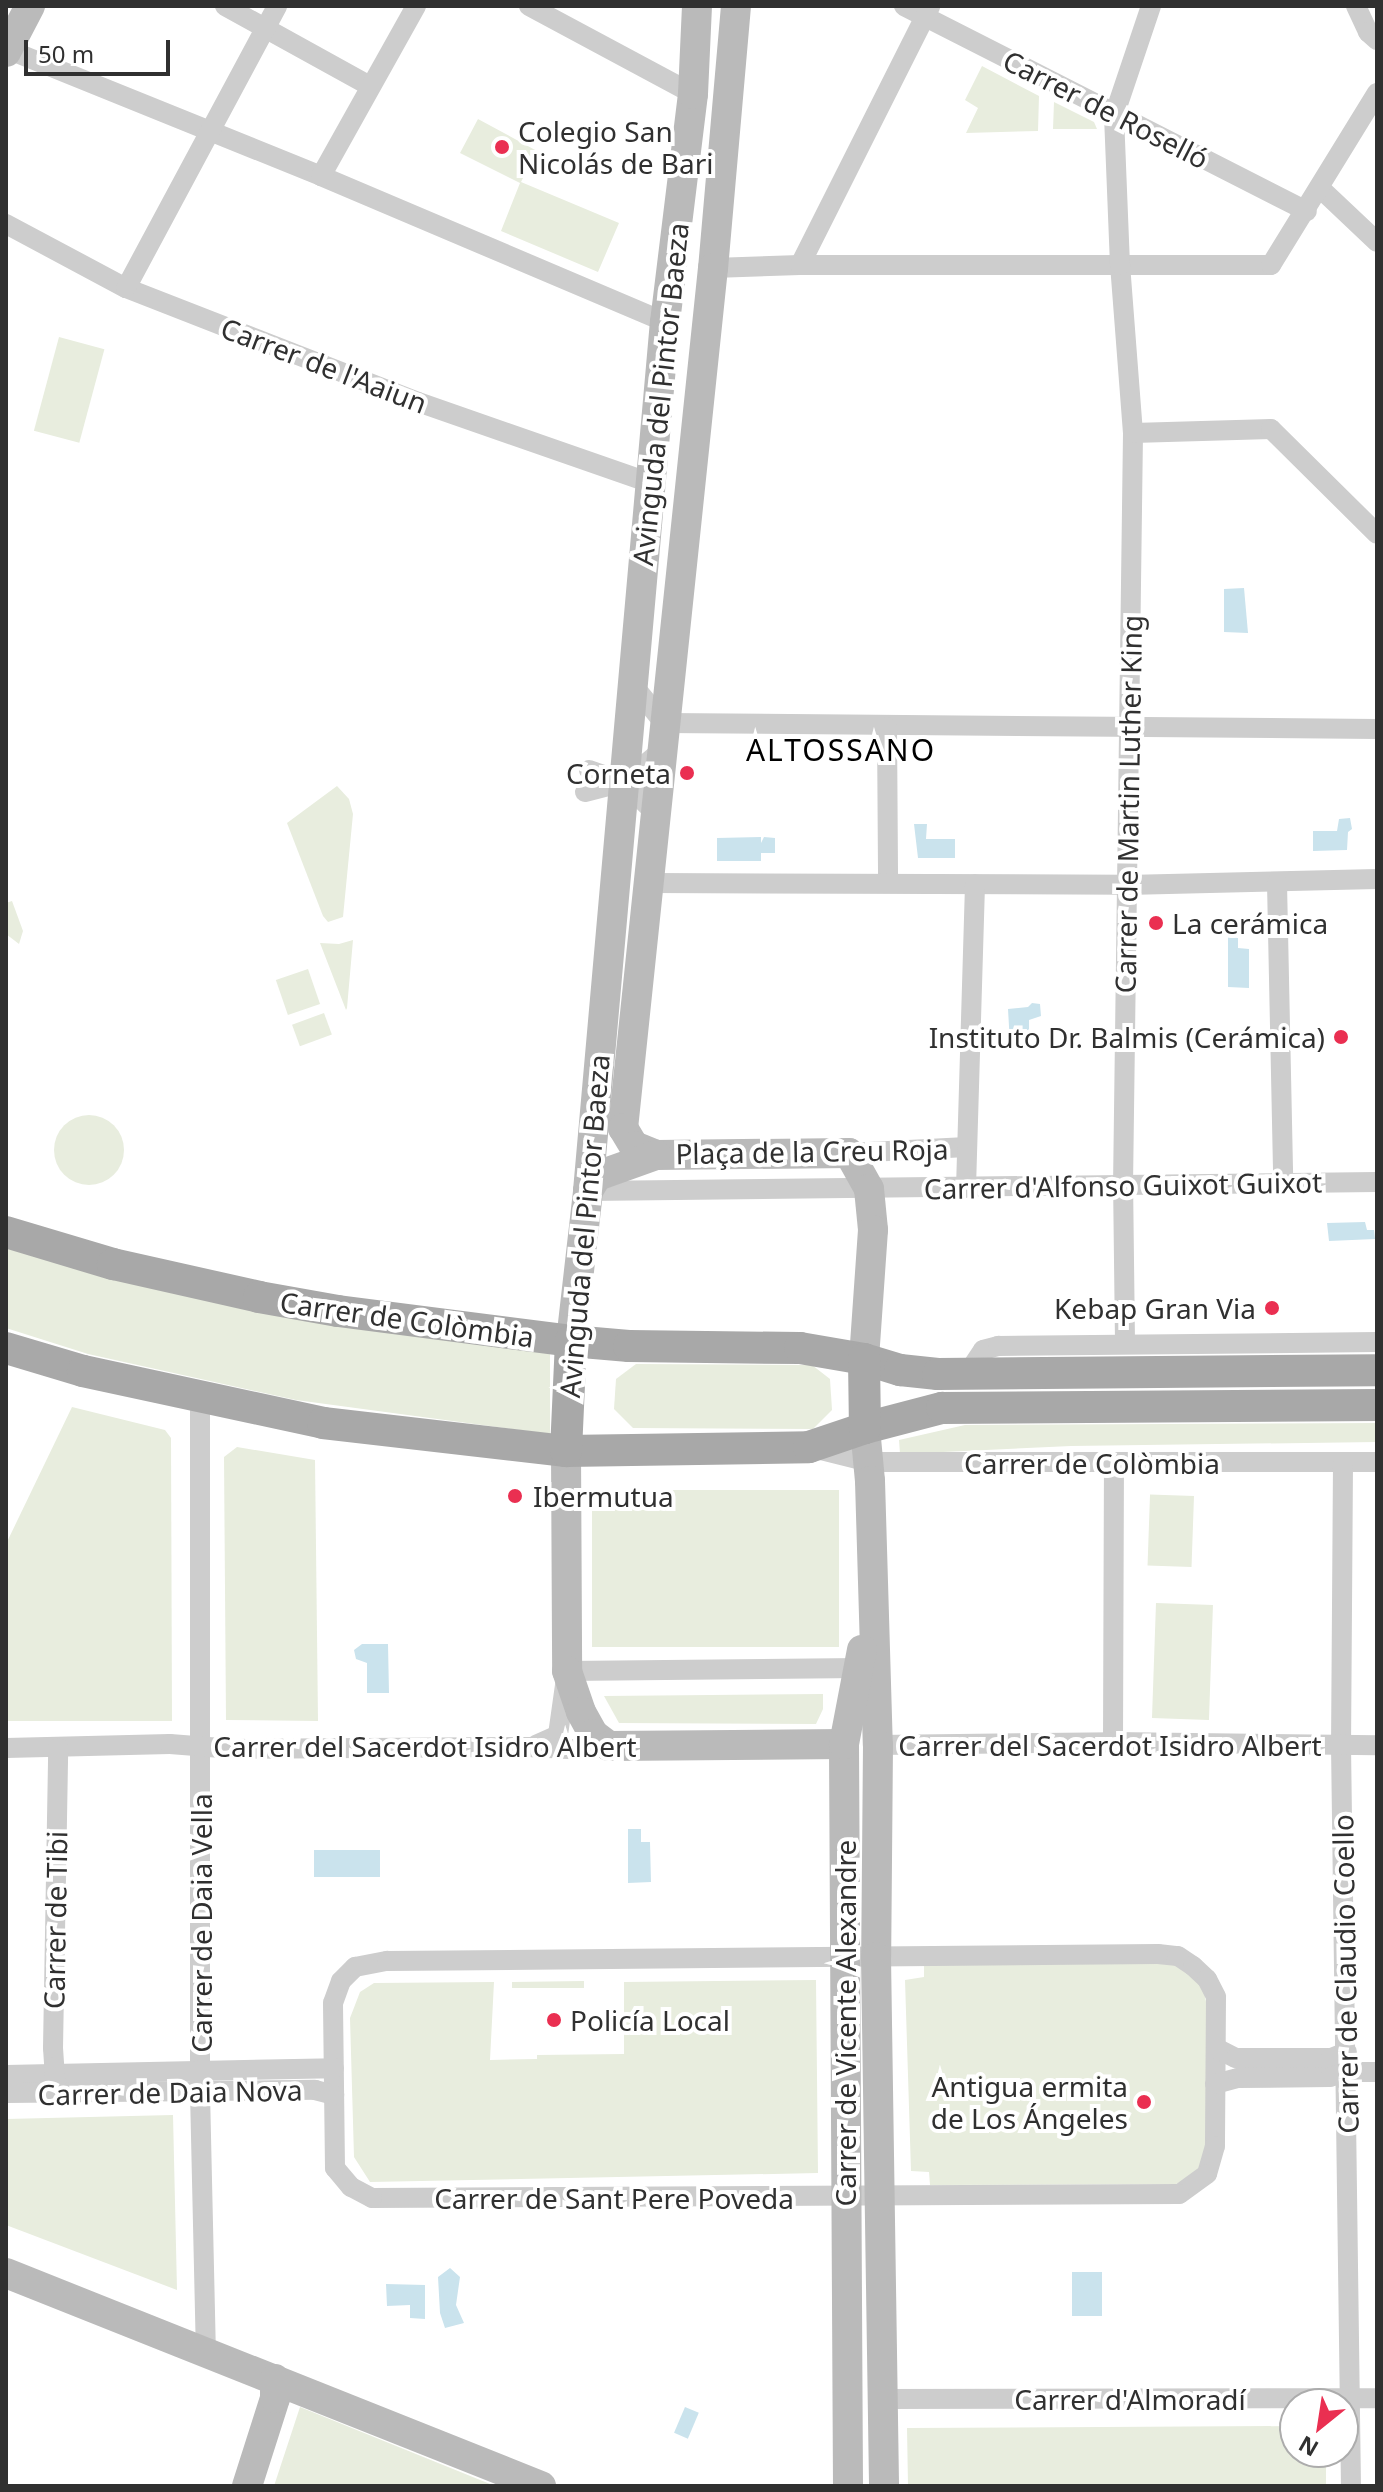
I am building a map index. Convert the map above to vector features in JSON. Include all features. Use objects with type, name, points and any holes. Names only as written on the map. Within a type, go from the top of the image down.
[{"type":"main road","name":"Carrer de Colòmbia","points":[[6,1232],[113,1264],[259,1297],[338,1311],[571,1341],[629,1346],[800,1348],[864,1359],[900,1370],[967,1374],[1377,1370]]},
{"type":"main road","name":"Avinguda del Pintor Baeza","points":[[566,1451],[571,1341]]},
{"type":"main road","name":"Carrer de Colòmbia","points":[[6,1348],[200,1398],[323,1423],[566,1451],[809,1447],[865,1428],[942,1408],[1377,1405]]},
{"type":"main road","points":[[864,1359],[865,1428]]},
{"type":"street","points":[[30,6],[6,50],[321,176],[665,322]]},
{"type":"street","points":[[225,6],[370,86]]},
{"type":"street","points":[[126,288],[277,6]]},
{"type":"street","points":[[321,176],[416,6]]},
{"type":"street","points":[[529,6],[693,94]]},
{"type":"street","name":"Avinguda del Pintor Baeza","points":[[571,1341],[588,1191],[665,322],[693,94],[697,6]]},
{"type":"street","name":"Avinguda del Pintor Baeza","points":[[623,1128],[713,268],[736,6]]},
{"type":"street","name":"Carrer de Roselló","points":[[904,6],[927,11],[1114,116],[1307,211]]},
{"type":"street","points":[[1114,116],[1151,6]]},
{"type":"street","points":[[1356,6],[1368,32],[1377,40]]},
{"type":"street","points":[[800,265],[927,11]]},
{"type":"street","points":[[713,268],[800,265],[1271,265],[1321,189],[1377,93]]},
{"type":"street","name":"Carrer de Martin Luther King","points":[[1114,116],[1120,265],[1133,433],[1123,1187],[1125,1342]]},
{"type":"street","points":[[1321,189],[1377,242]]},
{"type":"street","name":"Carrer de l'Aaiun","points":[[6,224],[126,288],[418,402],[651,483]]},
{"type":"street","points":[[1133,433],[1271,429],[1377,534]]},
{"type":"street","points":[[633,685],[663,736]]},
{"type":"street","points":[[887,727],[888,882]]},
{"type":"street","points":[[585,792],[624,782],[663,736],[887,727],[1377,729]]},
{"type":"street","points":[[589,770],[624,782],[656,814]]},
{"type":"street","points":[[650,883],[1127,885],[1377,879]]},
{"type":"street","points":[[1277,883],[1283,1181]]},
{"type":"street","name":"Plaça de la Creu Roja","points":[[966,1188],[975,884]]},
{"type":"street","name":"Plaça de la Creu Roja","points":[[623,1128],[634,1146],[656,1155]]},
{"type":"street","name":"Plaça de la Creu Roja","points":[[588,1191],[597,1176],[618,1165],[656,1155],[849,1153],[967,1147]]},
{"type":"street","points":[[849,1153],[869,1189],[873,1230],[871,1307],[864,1359]]},
{"type":"street","name":"Carrer d'Alfonso Guixot Guixot","points":[[588,1191],[1377,1182]]},
{"type":"street","points":[[967,1374],[983,1350],[998,1346],[1125,1342],[1377,1342]]},
{"type":"street","name":"Carrer de Daia Vella","points":[[200,1398],[200,2092],[206,2353]]},
{"type":"street","name":"Carrer de Vicente Alexandre","points":[[865,1428],[869,1462],[878,1745],[876,1957],[884,2486]]},
{"type":"street","name":"Carrer de Colòmbia","points":[[809,1447],[869,1462],[1377,1462]]},
{"type":"street","name":"Avinguda del Pintor Baeza","points":[[528,1747],[558,1735],[567,1671],[566,1451]]},
{"type":"street","name":"Carrer de Claudio Coello","points":[[1343,1463],[1341,1745],[1351,2388]]},
{"type":"street","points":[[1113,1742],[1114,1464]]},
{"type":"street","name":"Carrer de Vicente Alexandre","points":[[848,2486],[844,1744],[860,1668],[862,1585],[872,1563]]},
{"type":"street","points":[[567,1671],[860,1668]]},
{"type":"street","name":"Avinguda del Pintor Baeza","points":[[567,1671],[581,1712],[593,1734],[609,1746]]},
{"type":"street","name":"Carrer del Sacerdot Isidro Albert","points":[[878,1745],[1113,1742],[1377,1745]]},
{"type":"street","name":"Carrer del Sacerdot Isidro Albert","points":[[6,1748],[528,1747],[588,1750],[609,1746],[844,1744]]},
{"type":"street","name":"Carrer de Tibi","points":[[54,2084],[58,1748]]},
{"type":"street","name":"Carrer de Sant Pere Poveda","points":[[1178,1956],[1207,1979],[1216,1997],[1215,2146],[1207,2174],[1179,2194],[372,2198],[351,2187],[335,2168],[333,2003],[341,1981],[355,1967],[387,1961],[876,1957],[1178,1956]]},
{"type":"street","points":[[1216,2048],[1236,2058],[1331,2058],[1377,2072]]},
{"type":"street","points":[[1215,2084],[1238,2078],[1330,2077],[1348,2062]]},
{"type":"street","name":"Carrer de Daia Nova","points":[[6,2093],[54,2084],[201,2069],[315,2071],[334,2068]]},
{"type":"street","name":"Carrer de Daia Nova","points":[[6,2075],[54,2084],[200,2092],[315,2090],[334,2095]]},
{"type":"street","points":[[6,2273],[541,2486]]},
{"type":"street","points":[[247,2486],[275,2398],[275,2379]]},
{"type":"street","name":"Carrer d'Almoradí","points":[[882,2399],[1279,2399]]},
{"type":"shaded area","points":[[982,66],[1039,96],[1038,131],[966,133],[978,108],[965,100]]},
{"type":"shaded area","points":[[1054,102],[1094,122],[1097,129],[1053,129]]},
{"type":"shaded area","points":[[478,119],[537,151],[521,182],[619,223],[598,272],[501,231],[520,183],[460,153]]},
{"type":"shaded area","points":[[59,337],[104,349],[79,443],[34,431]]},
{"type":"shaded area","points":[[337,786],[349,799],[353,814],[343,917],[328,922],[287,823]]},
{"type":"shaded area","points":[[12,901],[23,931],[19,944],[6,934],[6,903]]},
{"type":"shaded area","points":[[353,940],[346,1010],[320,943],[339,944]]},
{"type":"shaded area","points":[[308,969],[320,1004],[288,1015],[276,980]]},
{"type":"shaded area","points":[[324,1013],[332,1035],[300,1046],[292,1025]]},
{"type":"shaded area","points":[[89,1115],[108,1121],[118,1131],[124,1150],[118,1169],[108,1179],[89,1185],[70,1179],[60,1169],[54,1150],[60,1131],[70,1121]]},
{"type":"shaded area","points":[[6,1242],[550,1352],[550,1434],[296,1400],[88,1354],[6,1328]]},
{"type":"shaded area","points":[[636,1364],[812,1365],[830,1379],[832,1410],[813,1429],[633,1428],[614,1409],[616,1379]]},
{"type":"shaded area","points":[[72,1407],[165,1430],[171,1438],[172,1721],[6,1721],[6,1544]]},
{"type":"shaded area","points":[[1377,1423],[1377,1442],[1071,1446],[900,1454],[899,1440],[965,1425]]},
{"type":"shaded area","points":[[237,1447],[315,1460],[318,1721],[226,1720],[224,1457]]},
{"type":"shaded area","points":[[592,1490],[839,1490],[839,1647],[592,1647]]},
{"type":"shaded area","points":[[1150,1494],[1194,1496],[1192,1567],[1148,1565]]},
{"type":"shaded area","points":[[1156,1603],[1213,1605],[1209,1720],[1152,1718]]},
{"type":"shaded area","points":[[823,1694],[823,1709],[816,1724],[619,1723],[604,1696]]},
{"type":"shaded area","points":[[1171,1963],[1184,1967],[1204,1989],[1208,2014],[1209,2152],[1199,2173],[1176,2184],[930,2185],[929,2172],[911,2171],[905,1980],[924,1977],[924,1965]]},
{"type":"shaded area","points":[[816,1980],[818,2173],[370,2182],[354,2157],[350,2018],[360,1992],[374,1983],[494,1982],[490,2060],[537,2059],[537,2055],[624,2054],[624,1982]]},
{"type":"shaded area","points":[[584,1981],[584,1988],[512,1988],[512,1982]]},
{"type":"shaded area","points":[[173,2115],[177,2290],[6,2225],[6,2119]]},
{"type":"shaded area","points":[[300,2407],[495,2486],[274,2486]]},
{"type":"shaded area","points":[[1279,2426],[1279,2468],[1326,2468],[1326,2486],[908,2486],[907,2428]]},
{"type":"water","points":[[1244,588],[1248,633],[1224,632],[1224,589]]},
{"type":"water","points":[[1350,818],[1352,829],[1348,832],[1347,850],[1313,851],[1313,831],[1337,831],[1339,819]]},
{"type":"water","points":[[914,824],[927,824],[926,839],[955,839],[955,858],[918,858]]},
{"type":"water","points":[[761,837],[761,843],[764,837],[775,838],[775,853],[761,853],[761,861],[717,861],[717,838]]},
{"type":"water","points":[[1228,937],[1238,938],[1238,948],[1249,949],[1249,988],[1228,987]]},
{"type":"water","points":[[1032,1003],[1040,1004],[1041,1016],[1029,1020],[1029,1042],[1010,1044],[1008,1009],[1028,1007]]},
{"type":"water","points":[[1365,1222],[1367,1230],[1374,1230],[1375,1239],[1329,1241],[1327,1223]]},
{"type":"water","points":[[362,1644],[388,1644],[389,1693],[367,1693],[367,1663],[356,1659],[354,1650]]},
{"type":"water","points":[[628,1829],[641,1829],[641,1842],[650,1842],[651,1882],[628,1883]]},
{"type":"water","points":[[314,1850],[380,1850],[380,1877],[314,1877]]},
{"type":"water","points":[[450,2268],[460,2277],[456,2305],[464,2323],[445,2328],[440,2313],[438,2277]]},
{"type":"water","points":[[1072,2272],[1102,2272],[1102,2316],[1072,2316]]},
{"type":"water","points":[[386,2284],[425,2285],[425,2319],[410,2318],[410,2305],[387,2306]]},
{"type":"water","points":[[685,2407],[699,2413],[688,2439],[674,2433]]},
{"type":"place","name":"Colegio San Nicolás de Bari","points":[[502,147]]},
{"type":"place","name":"Corneta","points":[[687,773]]},
{"type":"place","name":"La cerámica","points":[[1156,923]]},
{"type":"place","name":"Instituto Dr. Balmis (Cerámica)","points":[[1341,1037]]},
{"type":"place","name":"Kebap Gran Via","points":[[1272,1308]]},
{"type":"place","name":"Ibermutua","points":[[515,1496]]},
{"type":"place","name":"Policía Local","points":[[554,2020]]},
{"type":"place","name":"Antigua ermita de Los Ángeles","points":[[1144,2102]]},
{"type":"district","name":"ALTOSSANO","points":[[841,750]]}]
